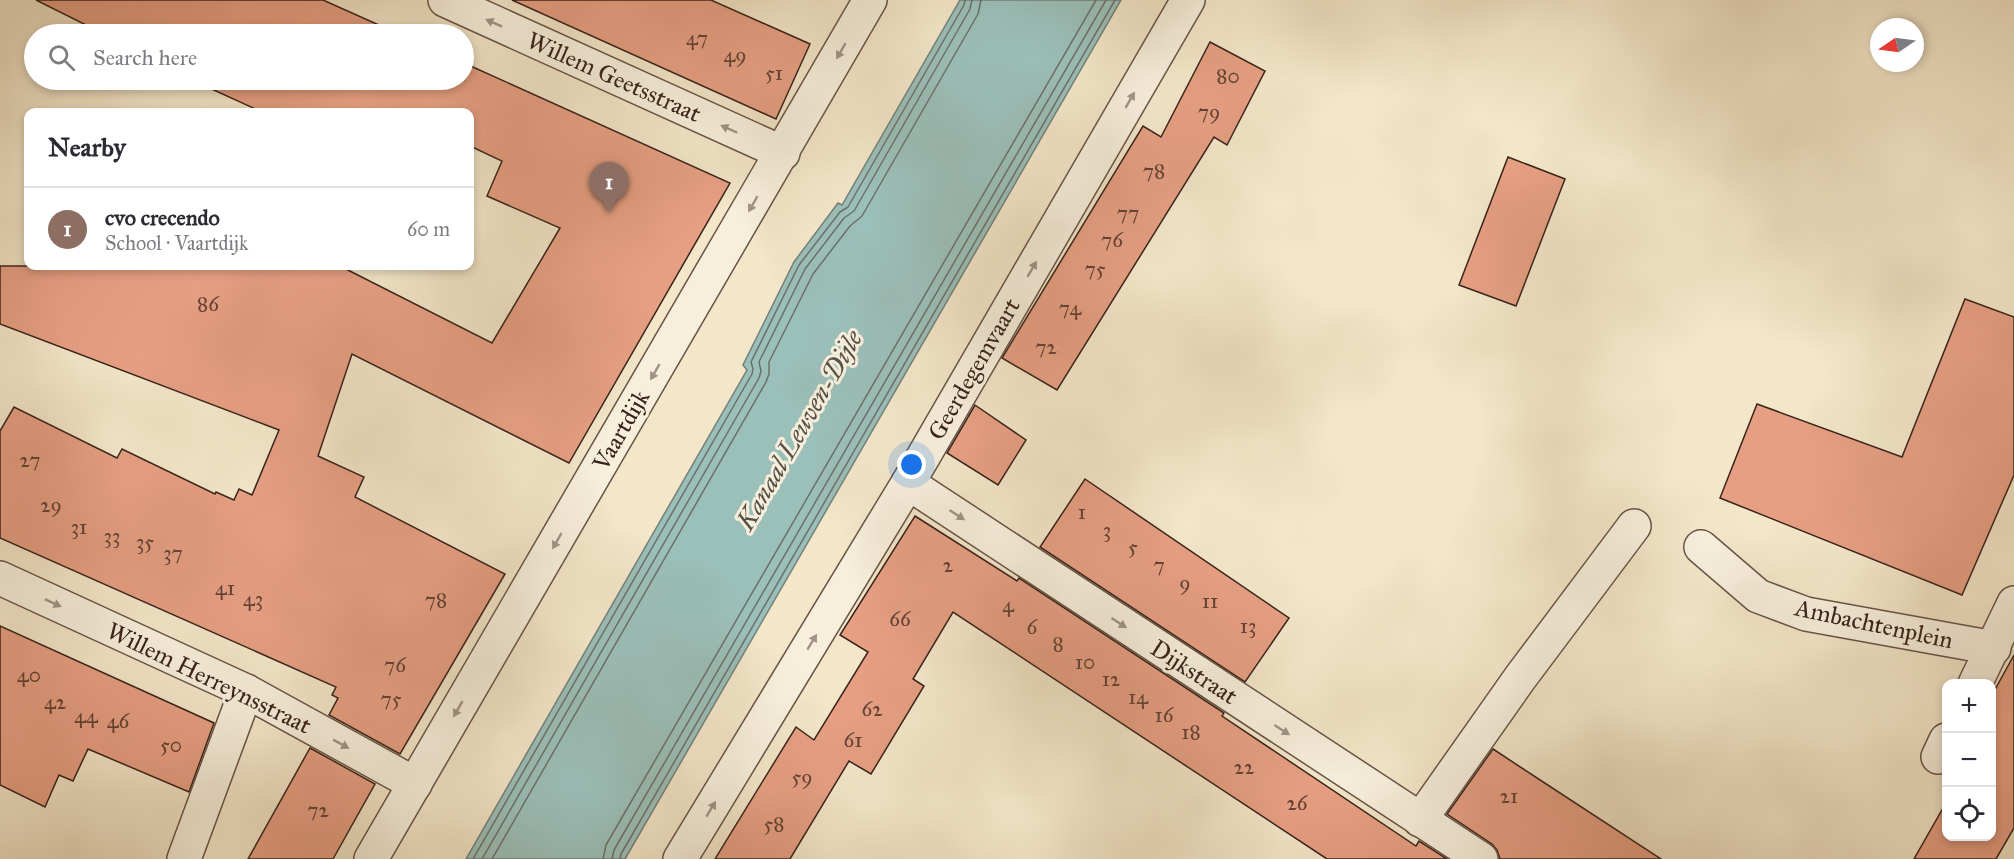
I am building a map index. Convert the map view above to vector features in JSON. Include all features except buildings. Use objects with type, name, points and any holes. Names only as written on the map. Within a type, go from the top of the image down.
[{"type":"street","name":"Willem Geetsstraat","points":[[445,0],[783,153]]},
{"type":"street","name":"Vaartdijk","points":[[371,859],[870,0]]},
{"type":"street","name":"Geerdegemvaart","points":[[680,859],[908,483],[1188,0]]},
{"type":"street","name":"Dijkstraat","points":[[908,483],[1481,859]]},
{"type":"street","points":[[1420,820],[1520,678],[1634,526]]},
{"type":"street","name":"Ambachtenplein","points":[[1701,547],[1758,596],[1806,614],[1994,648]]},
{"type":"street","name":"Willem Herreynsstraat","points":[[0,578],[246,691],[414,784]]},
{"type":"street","points":[[1978,679],[2014,603]]},
{"type":"street","points":[[184,859],[246,691]]},
{"type":"water","name":"Kanaal Leuven-Dijle","points":[[960,0],[1121,0],[625,859],[466,859],[747,370],[743,365],[794,262],[838,203],[842,205]]},
{"type":"place","name":"cvo crecendo","points":[[609,212]]}]
